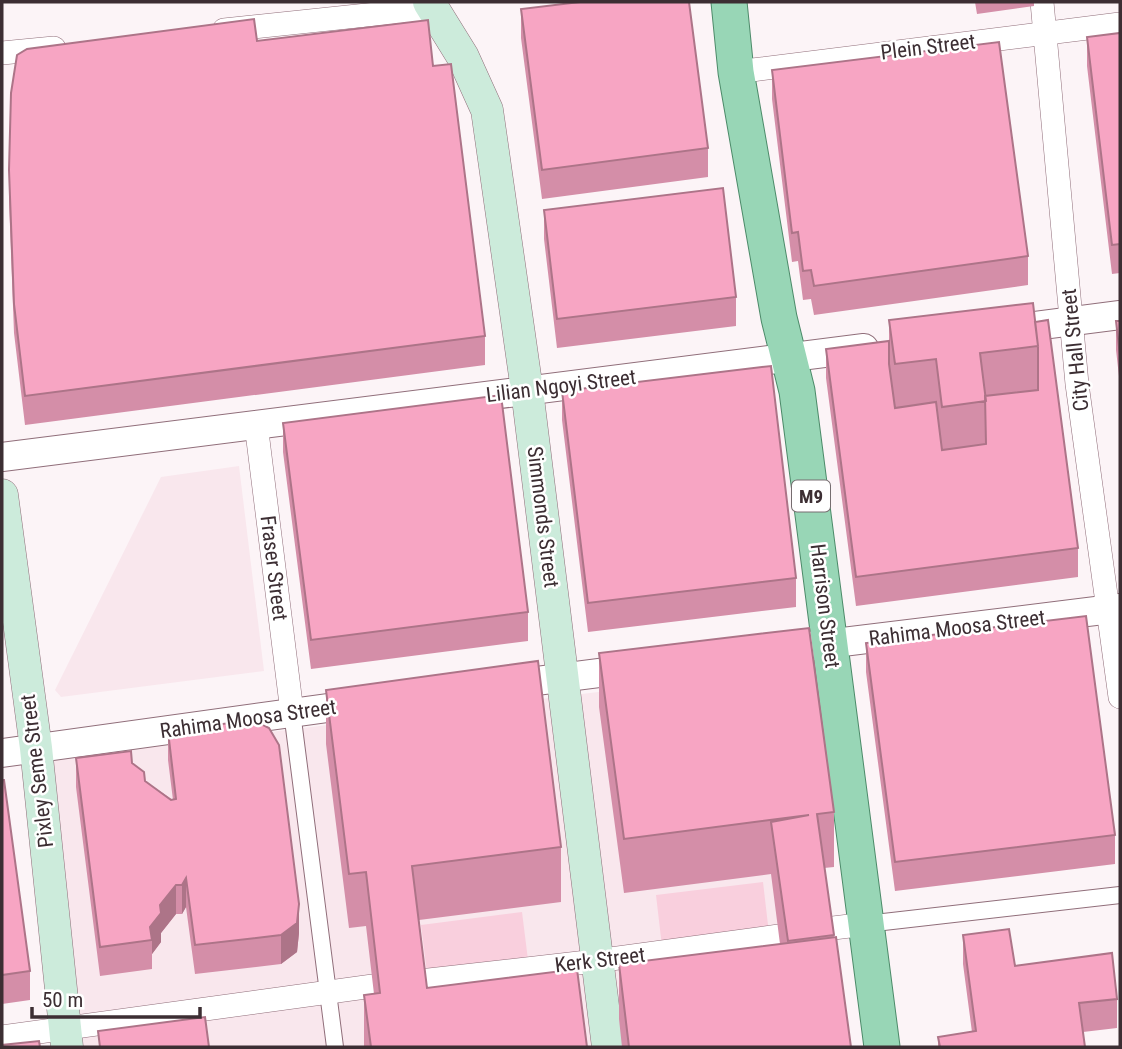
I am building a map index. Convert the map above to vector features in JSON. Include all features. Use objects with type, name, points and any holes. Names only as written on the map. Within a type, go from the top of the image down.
[{"type":"main road","name":"Harrison Street","points":[[729,2],[736,72],[779,318],[797,391],[882,1047]]},
{"type":"main road","name":"Simmonds Street","points":[[431,5],[463,57],[487,110],[527,390],[608,1047]]},
{"type":"main road","name":"Pixley Seme Street","points":[[2,495],[36,748],[66,1038]]},
{"type":"street","name":"City Hall Street","points":[[1042,2],[1071,321],[1114,609],[1120,697]]},
{"type":"street","points":[[204,32],[431,5]]},
{"type":"street","name":"Plein Street","points":[[736,72],[1120,24]]},
{"type":"street","points":[[2,53],[69,46]]},
{"type":"street","points":[[990,332],[1120,315]]},
{"type":"street","name":"Lilian Ngoyi Street","points":[[2,457],[883,345]]},
{"type":"street","name":"Fraser Street","points":[[256,424],[292,712]]},
{"type":"street","name":"Rahima Moosa Street","points":[[790,649],[1114,609]]},
{"type":"street","points":[[482,688],[670,664]]},
{"type":"street","name":"Rahima Moosa Street","points":[[2,752],[387,700]]},
{"type":"street","points":[[292,712],[335,1047]]},
{"type":"street","points":[[825,929],[1120,895]]},
{"type":"street","name":"Kerk Street","points":[[420,981],[779,936]]},
{"type":"street","points":[[2,1037],[66,1038],[327,991],[373,986]]},
{"type":"shaded area","points":[[239,466],[264,671],[61,697],[55,690],[161,477]]},
{"type":"shaded area","points":[[795,668],[850,1047],[82,1047],[49,759]]},
{"type":"shaded area","points":[[763,882],[775,985],[668,998],[656,895]]},
{"type":"shaded area","points":[[522,912],[535,1016],[434,1029],[421,925]]},
{"type":"building","points":[[580,2],[689,2],[708,148],[542,170],[521,9]]},
{"type":"building","points":[[254,19],[257,41],[428,20],[433,66],[451,64],[485,336],[25,396],[14,304],[9,170],[11,93],[17,55],[27,49]]},
{"type":"building","points":[[1120,33],[1120,244],[1112,245],[1087,37]]},
{"type":"building","points":[[999,42],[1028,256],[814,286],[811,270],[803,271],[798,232],[792,233],[772,70]]},
{"type":"building","points":[[723,188],[736,297],[557,319],[544,210]]},
{"type":"building","points":[[1033,303],[1038,346],[980,353],[986,401],[942,407],[936,359],[895,364],[889,320]]},
{"type":"building","points":[[1048,320],[1078,548],[856,577],[826,349],[889,341],[895,408],[936,402],[942,450],[986,444],[985,396],[1038,390],[1035,322]]},
{"type":"building","points":[[1116,321],[1120,321],[1120,356]]},
{"type":"building","points":[[771,366],[796,578],[588,603],[562,391]]},
{"type":"building","points":[[501,395],[528,612],[311,640],[283,423]]},
{"type":"building","points":[[1086,616],[1115,835],[895,862],[866,643]]},
{"type":"building","points":[[809,628],[834,812],[817,814],[834,935],[788,941],[771,822],[809,815],[624,839],[599,653]]},
{"type":"building","points":[[538,661],[561,847],[412,866],[427,988],[577,969],[587,1047],[371,1047],[364,995],[380,993],[366,872],[349,874],[326,690]]},
{"type":"building","points":[[253,720],[269,728],[279,745],[299,904],[297,923],[281,935],[195,945],[186,878],[182,885],[176,885],[160,905],[161,913],[150,927],[152,940],[100,947],[76,758],[131,751],[132,763],[144,772],[145,781],[171,800],[176,799],[168,731]]},
{"type":"building","points":[[2,780],[30,971],[2,975]]},
{"type":"building","points":[[1009,929],[1015,966],[1112,953],[1117,999],[1079,1003],[1085,1047],[940,1047],[938,1037],[976,1031],[963,935]]},
{"type":"building","points":[[836,937],[851,1047],[629,1047],[619,964]]},
{"type":"building","points":[[205,1017],[209,1047],[100,1047],[98,1031]]},
{"type":"building","points":[[39,1041],[40,1047],[2,1047],[2,1045]]}]
